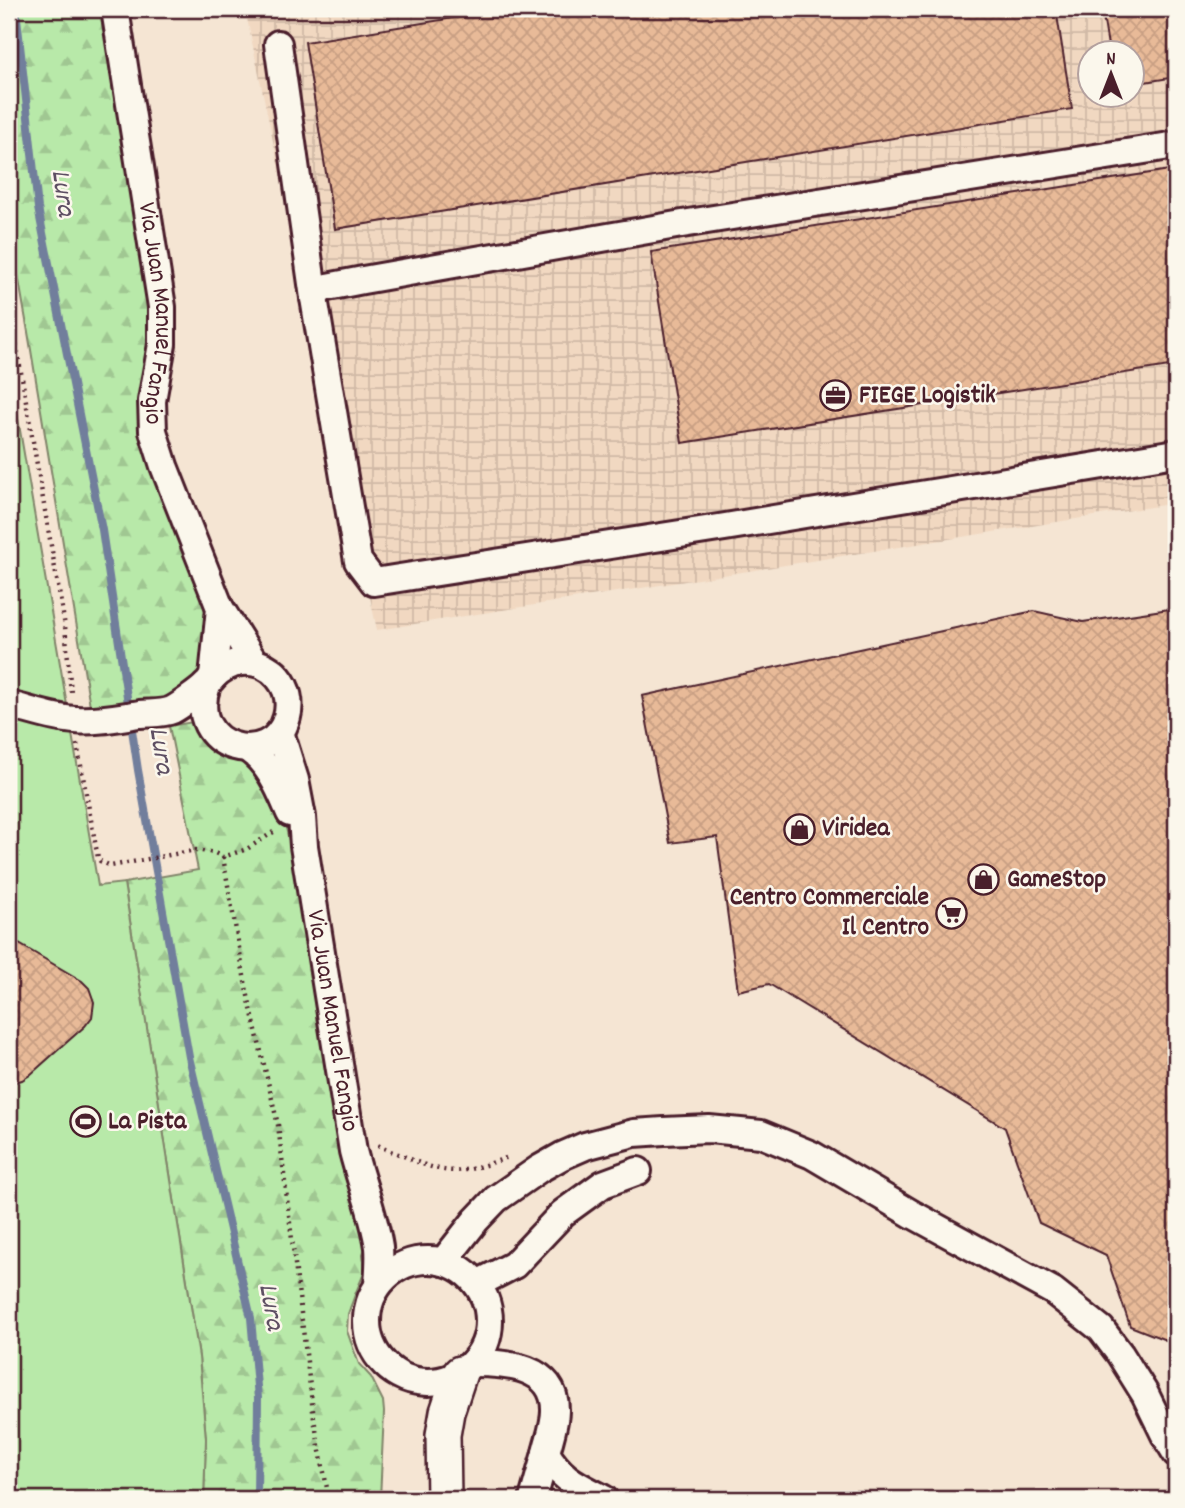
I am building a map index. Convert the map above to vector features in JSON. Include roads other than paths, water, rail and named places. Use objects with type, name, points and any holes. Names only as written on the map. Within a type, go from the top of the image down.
[{"type":"main road","points":[[444,1499],[443,1436],[447,1412],[466,1368]]},
{"type":"street","name":"Via Juan Manuel Fangio","points":[[115,9],[162,307],[162,344],[152,401],[153,431],[164,466],[220,608],[254,662]]},
{"type":"street","points":[[278,44],[314,298],[358,561],[374,582],[1176,453]]},
{"type":"street","points":[[314,298],[322,288],[363,280],[696,222],[1176,145]]},
{"type":"street","name":"Via Juan Manuel Fangio","points":[[210,681],[220,608]]},
{"type":"street","points":[[171,710],[230,665],[254,662],[268,667],[279,677],[287,690],[287,719],[280,732],[270,741],[247,748],[224,742],[208,726],[204,716],[202,705],[210,681]]},
{"type":"street","points":[[9,705],[81,720],[171,710],[208,726]]},
{"type":"street","name":"Via Juan Manuel Fangio","points":[[280,732],[295,780],[302,817],[304,846],[353,1151],[379,1245],[378,1285],[372,1295],[366,1318],[370,1341],[382,1362],[401,1376],[425,1382],[449,1378],[466,1368],[503,1363],[527,1370],[541,1378],[552,1391],[555,1412],[546,1453]]},
{"type":"street","name":"Via Juan Manuel Fangio","points":[[247,748],[265,764],[275,781],[304,846]]},
{"type":"street","points":[[378,1285],[396,1269],[431,1261],[496,1199],[550,1163],[585,1146],[634,1133],[664,1130],[709,1129],[761,1134],[811,1155],[1053,1291],[1070,1304],[1101,1329],[1120,1354],[1176,1453]]},
{"type":"street","points":[[466,1368],[484,1345],[489,1324],[486,1303],[477,1284],[514,1265],[563,1213],[603,1184],[638,1171]]},
{"type":"street","name":"Via Juan Manuel Fangio","points":[[367,1195],[391,1235],[431,1261],[456,1267],[477,1284]]},
{"type":"street","points":[[533,1499],[546,1453]]},
{"type":"street","points":[[546,1453],[565,1477],[604,1499]]},
{"type":"waterway","name":"Lura","points":[[16,9],[38,208],[102,530],[138,770],[189,1057],[251,1318],[258,1398],[257,1499]]},
{"type":"place","name":"FIEGE Logistik","points":[[836,396]]},
{"type":"place","name":"Viridea","points":[[799,829]]},
{"type":"place","name":"GameStop","points":[[984,880]]},
{"type":"place","name":"Centro Commerciale Il Centro","points":[[952,913]]},
{"type":"place","name":"La Pista","points":[[85,1122]]}]
